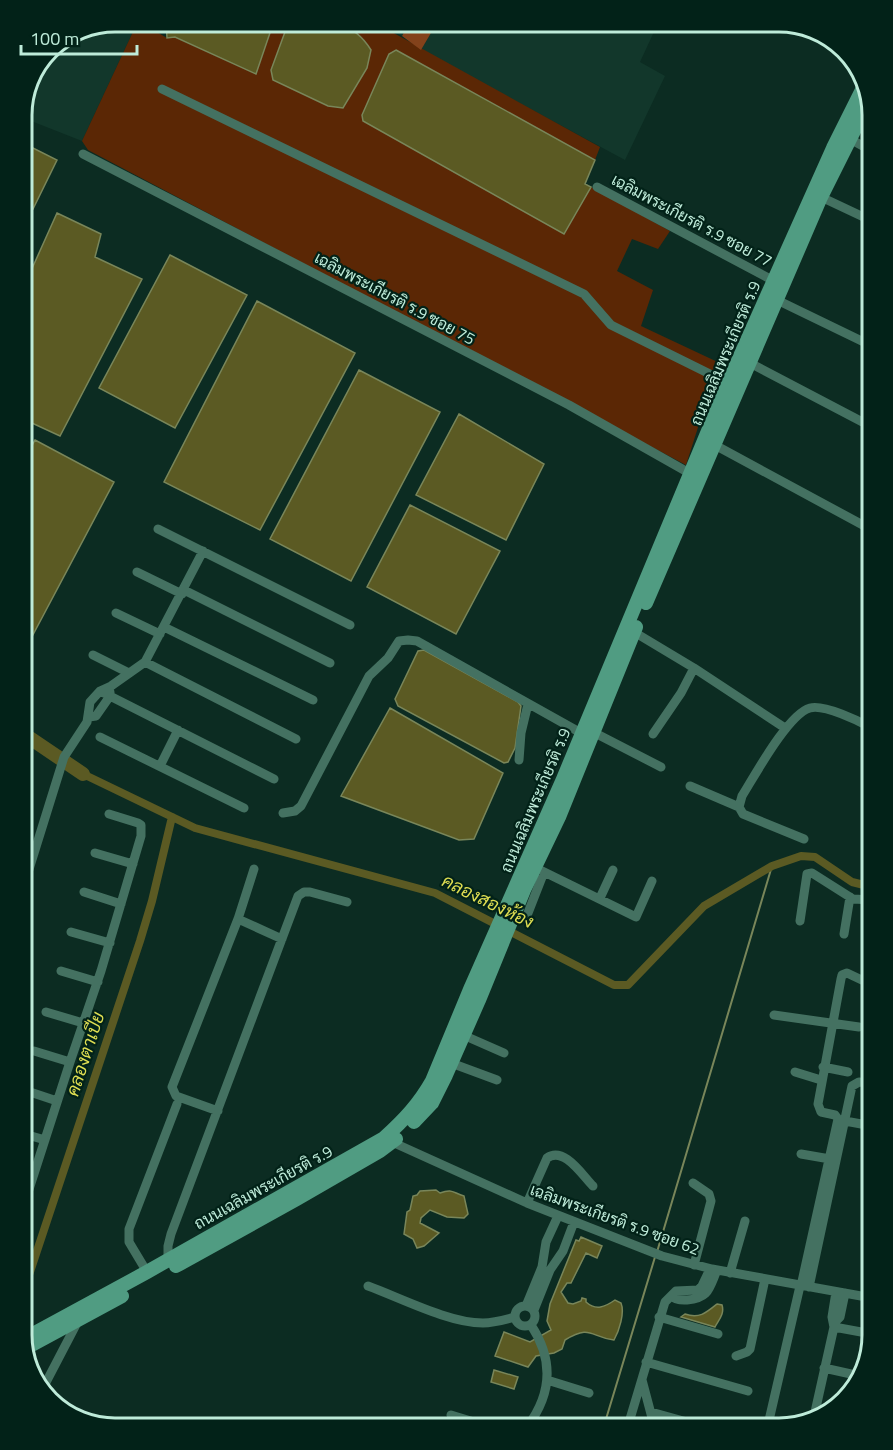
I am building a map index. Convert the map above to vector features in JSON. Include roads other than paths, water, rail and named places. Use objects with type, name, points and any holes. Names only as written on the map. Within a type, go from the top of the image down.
[{"type":"main road","name":"ถนนเฉลิมพระเกียรติ ร.9","points":[[32,1342],[168,1260],[388,1140],[415,1109],[432,1081],[484,973],[587,733],[728,382],[833,148],[859,96]]},
{"type":"main road","name":"ถนนเฉลิมพระเกียรติ ร.9","points":[[520,888],[540,870],[587,733],[634,632],[821,197],[862,115]]},
{"type":"main road","name":"ถนนเฉลิมพระเกียรติ ร.9","points":[[32,1338],[78,1321],[297,1199],[388,1140],[432,1103],[463,1035],[484,973]]},
{"type":"street","points":[[162,89],[584,294],[611,325],[728,382]]},
{"type":"street","points":[[850,139],[862,146]]},
{"type":"street","name":"เฉลิมพระเกียรติ ร.9 ซอย 75","points":[[84,154],[569,405],[691,474]]},
{"type":"street","name":"เฉลิมพระเกียรติ ร.9 ซอย 77","points":[[597,187],[774,281]]},
{"type":"street","points":[[821,197],[862,216]]},
{"type":"street","points":[[777,300],[862,341]]},
{"type":"street","points":[[750,363],[862,422]]},
{"type":"street","points":[[713,444],[862,525]]},
{"type":"street","points":[[158,529],[350,626]]},
{"type":"street","points":[[32,859],[64,757],[88,719],[96,716],[111,691],[129,673],[145,662],[203,551]]},
{"type":"street","points":[[137,572],[330,663]]},
{"type":"street","points":[[116,613],[162,631],[313,700]]},
{"type":"street","points":[[634,632],[694,668],[785,728]]},
{"type":"street","points":[[283,813],[295,811],[301,806],[369,676],[403,640],[417,641],[528,704],[661,767]]},
{"type":"street","points":[[93,655],[129,673]]},
{"type":"street","points":[[145,662],[296,739]]},
{"type":"street","points":[[653,734],[681,693],[694,668]]},
{"type":"street","points":[[88,719],[87,711],[90,702],[100,691],[111,691],[178,730],[274,779]]},
{"type":"street","points":[[519,760],[521,733],[528,704]]},
{"type":"street","points":[[741,810],[742,796],[785,728],[806,710],[812,707],[862,723]]},
{"type":"street","points":[[160,766],[178,730]]},
{"type":"street","points":[[100,737],[244,808]]},
{"type":"street","points":[[690,786],[804,838]]},
{"type":"street","points":[[32,1181],[98,982],[141,836],[141,825],[109,814]]},
{"type":"street","points":[[95,853],[133,864]]},
{"type":"street","points":[[218,1111],[176,1096],[172,1088],[238,918],[254,869]]},
{"type":"street","points":[[526,918],[540,870],[636,917],[652,881]]},
{"type":"street","points":[[600,898],[613,870]]},
{"type":"street","points":[[800,921],[807,874],[812,873],[850,897],[862,900]]},
{"type":"street","points":[[84,892],[121,904]]},
{"type":"street","points":[[168,1260],[171,1234],[298,896],[304,892],[310,892],[347,902]]},
{"type":"street","points":[[844,933],[850,897]]},
{"type":"street","points":[[238,918],[282,939]]},
{"type":"street","points":[[71,932],[110,943]]},
{"type":"street","points":[[61,971],[98,982]]},
{"type":"street","points":[[803,1286],[838,1119],[835,1115],[819,1110],[823,1066],[842,975],[847,973],[862,980]]},
{"type":"street","points":[[46,1012],[83,1023]]},
{"type":"street","points":[[774,1015],[859,1027]]},
{"type":"street","points":[[463,1035],[504,1053]]},
{"type":"street","points":[[34,1051],[70,1062]]},
{"type":"street","points":[[451,1063],[497,1080]]},
{"type":"street","points":[[823,1066],[848,1072]]},
{"type":"street","points":[[795,1072],[821,1080]]},
{"type":"street","points":[[770,1418],[852,1086],[862,1082]]},
{"type":"street","points":[[32,1093],[57,1101]]},
{"type":"street","points":[[147,1272],[129,1242],[128,1234],[177,1104]]},
{"type":"street","points":[[845,1120],[862,1124]]},
{"type":"street","points":[[32,1137],[45,1140]]},
{"type":"street","name":"เฉลิมพระเกียรติ ร.9 ซอย 62","points":[[388,1140],[527,1203],[662,1256],[713,1270],[862,1296]]},
{"type":"street","points":[[527,1203],[542,1168],[551,1155],[557,1154],[564,1158],[593,1185]]},
{"type":"street","points":[[801,1154],[830,1159]]},
{"type":"street","points":[[693,1183],[709,1194],[711,1201],[694,1265]]},
{"type":"street","points":[[531,1325],[535,1319],[530,1308],[546,1268],[546,1242],[558,1216]]},
{"type":"street","points":[[730,1273],[745,1221]]},
{"type":"street","points":[[546,1268],[563,1251],[574,1222]]},
{"type":"street","points":[[630,1418],[665,1302],[672,1297],[677,1300],[703,1297],[707,1293],[713,1270]]},
{"type":"street","points":[[736,1356],[747,1352],[750,1348],[765,1279]]},
{"type":"street","points":[[369,1286],[467,1321],[495,1322],[515,1317]]},
{"type":"street","points":[[816,1409],[834,1325],[840,1317],[841,1292]]},
{"type":"street","points":[[515,1317],[519,1308],[530,1308]]},
{"type":"street","points":[[515,1317],[521,1326],[531,1325]]},
{"type":"street","points":[[659,1317],[718,1334]]},
{"type":"street","points":[[46,1383],[78,1321]]},
{"type":"street","points":[[531,1325],[539,1337],[545,1354],[547,1380],[539,1410],[533,1418]]},
{"type":"street","points":[[834,1325],[862,1332]]},
{"type":"street","points":[[646,1362],[748,1391]]},
{"type":"street","points":[[824,1368],[852,1374]]},
{"type":"street","points":[[547,1380],[589,1393]]},
{"type":"street","points":[[642,1380],[653,1418]]},
{"type":"street","points":[[651,1412],[673,1418]]},
{"type":"street","points":[[451,1415],[461,1418]]},
{"type":"waterway","name":"คลองสองห้อง","points":[[32,739],[83,774]]},
{"type":"waterway","name":"คลองสองห้อง","points":[[83,774],[195,828],[435,893],[614,985],[628,985],[704,906],[772,866],[801,856],[815,857],[852,882],[862,884]]},
{"type":"waterway","name":"คลองตาเปีย","points":[[32,1266],[140,941],[172,817]]},
{"type":"waterway","points":[[657,1252],[772,866]]},
{"type":"waterway","points":[[606,1418],[655,1257]]}]
